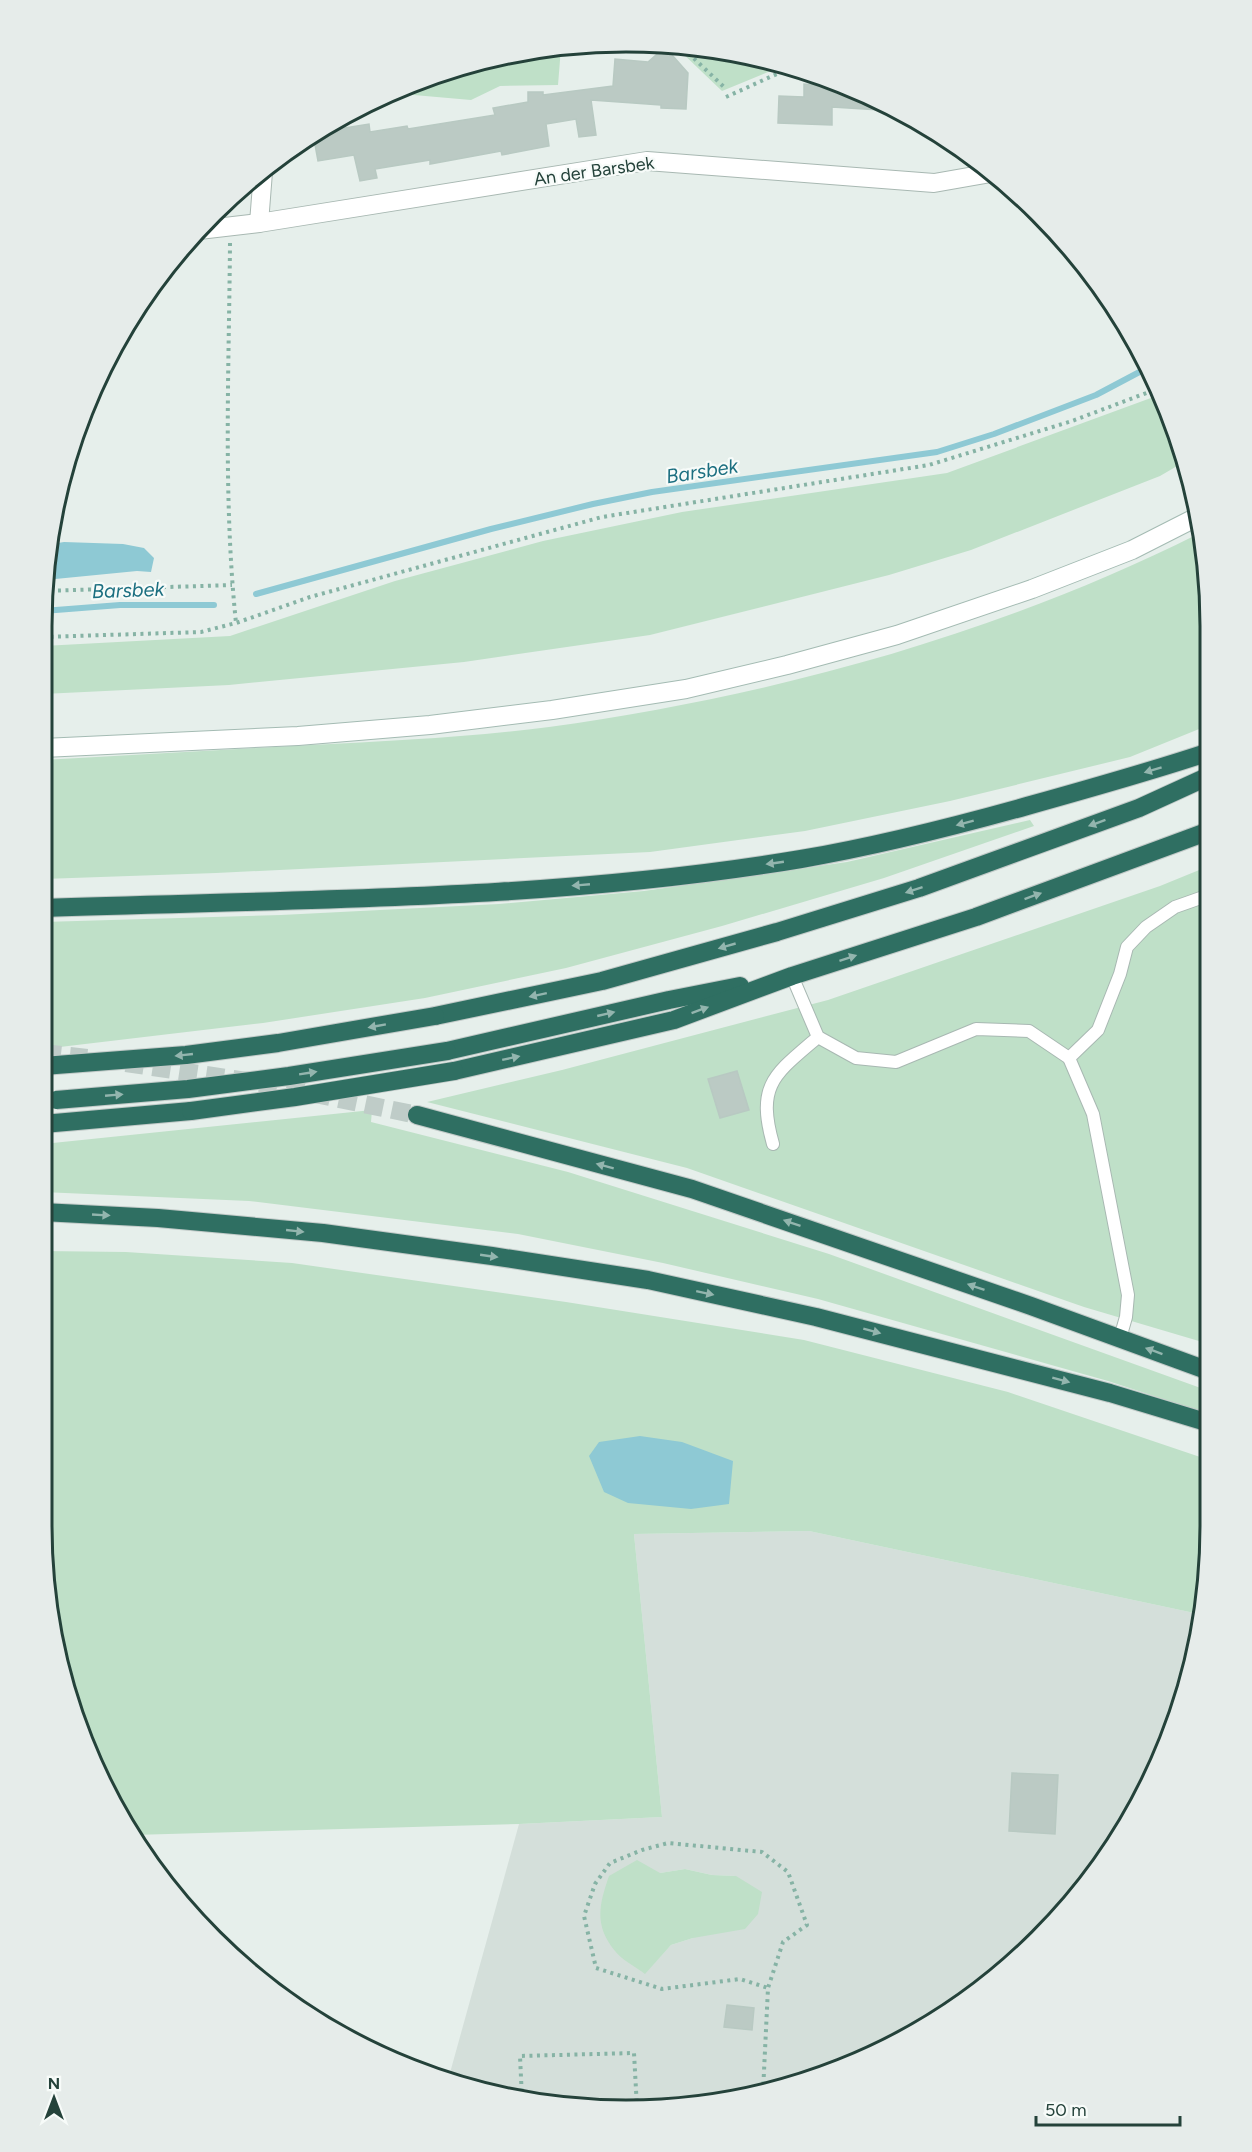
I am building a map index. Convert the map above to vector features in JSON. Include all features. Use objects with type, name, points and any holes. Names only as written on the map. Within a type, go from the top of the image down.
[{"type":"highway","points":[[52,908],[496,893],[651,879],[802,859],[945,829],[1128,778],[1200,755]]},
{"type":"highway","points":[[52,1065],[186,1055],[278,1043],[435,1016],[602,981],[788,929],[919,888],[1138,808],[1200,780]]},
{"type":"highway","points":[[52,1123],[191,1111],[454,1071],[674,1020],[792,976],[976,917],[1200,834]]},
{"type":"highway","points":[[52,1101],[255,1081],[447,1051],[669,1000],[792,976]]},
{"type":"highway","points":[[417,1115],[692,1189],[1200,1368]]},
{"type":"highway","points":[[52,1213],[158,1218],[323,1233],[648,1280],[816,1317],[1110,1393],[1200,1420]]},
{"type":"main road","name":"An der Barsbek","points":[[212,229],[647,161],[934,183],[980,175]]},
{"type":"main road","points":[[259,223],[262,183]]},
{"type":"main road","points":[[52,748],[298,736],[430,725],[552,710],[686,689],[787,665],[908,631],[1032,589],[1099,563],[1132,550],[1189,521]]},
{"type":"lane","points":[[1069,1058],[1098,1030],[1120,974],[1127,946],[1146,927],[1175,907],[1200,898]]},
{"type":"lane","points":[[792,976],[818,1037],[856,1058],[896,1062],[976,1029],[1029,1031],[1069,1058],[1092,1114],[1128,1294],[1126,1317],[1120,1338]]},
{"type":"lane","points":[[773,1144],[766,1118],[767,1092],[782,1069],[818,1037]]},
{"type":"path","points":[[692,56],[724,87]]},
{"type":"path","points":[[726,98],[779,73]]},
{"type":"path","points":[[230,227],[229,468],[232,585],[236,623]]},
{"type":"path","points":[[52,637],[201,632],[236,623],[310,597],[602,517],[929,465],[1072,421],[1149,392]]},
{"type":"path","points":[[54,591],[232,585]]},
{"type":"path","points":[[763,2083],[768,1988],[783,1942],[807,1925],[788,1872],[762,1851],[668,1843],[642,1850],[610,1863],[595,1884],[584,1916],[596,1968],[662,1989],[740,1979],[768,1988]]},
{"type":"path","points":[[522,2089],[520,2056],[634,2052],[637,2099]]},
{"type":"shaded area","points":[[809,1531],[1193,1613],[1180,1674],[1156,1745],[1123,1813],[1103,1845],[1081,1875],[1032,1932],[975,1981],[913,2023],[845,2056],[810,2069],[774,2080],[701,2095],[626,2100],[551,2095],[478,2080],[450,2072],[519,1824],[662,1817],[634,1534]],"holes":[[[685,1869],[712,1875],[736,1876],[693,1938],[671,1945],[645,1973],[660,1873]]]},
{"type":"green space","points":[[560,56],[558,85],[500,86],[471,100],[410,95],[478,72]]},
{"type":"green space","points":[[685,56],[770,71],[722,91]]},
{"type":"green space","points":[[1152,398],[1176,466],[1160,476],[971,550],[889,575],[650,635],[464,662],[229,685],[52,694],[52,646],[230,636],[395,581],[543,541],[682,512],[947,473]]},
{"type":"green space","points":[[1192,537],[1200,626],[1200,729],[1130,757],[950,801],[805,831],[650,852],[52,879],[52,759],[490,733],[549,727],[633,714],[800,679],[882,657],[1043,602],[1121,570]]},
{"type":"green space","points":[[1030,820],[1034,826],[884,878],[722,926],[566,968],[425,998],[263,1023],[52,1048],[52,922],[281,915],[499,904],[644,891],[847,862]]},
{"type":"green space","points":[[1200,870],[1200,1341],[1084,1307],[687,1168],[427,1102],[562,1070],[828,1000],[1160,886]]},
{"type":"green space","points":[[372,1110],[371,1122],[568,1172],[829,1254],[1200,1388],[1200,1411],[1108,1381],[818,1299],[663,1263],[518,1234],[249,1201],[52,1192],[52,1143]]},
{"type":"green space","points":[[52,1251],[126,1252],[292,1263],[566,1302],[804,1340],[1008,1392],[1200,1457],[1200,1526],[1193,1613],[809,1531],[634,1534],[662,1817],[519,1824],[143,1835],[112,1780],[83,1710],[72,1674],[57,1601],[52,1526]]},
{"type":"green space","points":[[637,1860],[660,1873],[685,1869],[712,1875],[736,1876],[762,1892],[758,1914],[745,1929],[693,1938],[671,1945],[645,1974],[625,1960],[608,1942],[600,1915],[609,1876]]},
{"type":"water","points":[[59,543],[123,544],[144,548],[154,558],[151,572],[137,571],[55,579]]},
{"type":"water","points":[[640,1436],[682,1442],[733,1461],[729,1504],[691,1509],[628,1503],[604,1492],[589,1456],[599,1442]]},
{"type":"building","points":[[657,54],[672,55],[688,73],[686,109],[591,100],[596,135],[579,137],[576,119],[546,124],[549,146],[502,155],[501,151],[430,164],[430,160],[375,169],[377,178],[360,181],[354,155],[318,161],[315,144],[339,129],[369,124],[370,132],[407,126],[408,129],[495,115],[493,108],[528,102],[528,92],[543,92],[543,95],[613,86],[615,59],[648,62]]},
{"type":"building","points":[[804,84],[815,85],[875,110],[832,107],[832,125],[778,123],[779,96],[804,97]]},
{"type":"building","points":[[737,1071],[749,1110],[720,1118],[708,1079]]},
{"type":"building","points":[[1012,1773],[1058,1775],[1055,1834],[1009,1831]]},
{"type":"building","points":[[727,2005],[754,2008],[752,2030],[724,2027]]},
{"type":"waterway","name":"Barsbek","points":[[256,594],[491,529],[593,504],[652,492],[937,452],[994,434],[1096,395],[1140,372]]},
{"type":"waterway","name":"Barsbek","points":[[53,610],[120,605],[214,605]]},
{"type":"tunnel","points":[[52,1054],[87,1058]]},
{"type":"tunnel","points":[[126,1063],[267,1084],[417,1115]]}]
